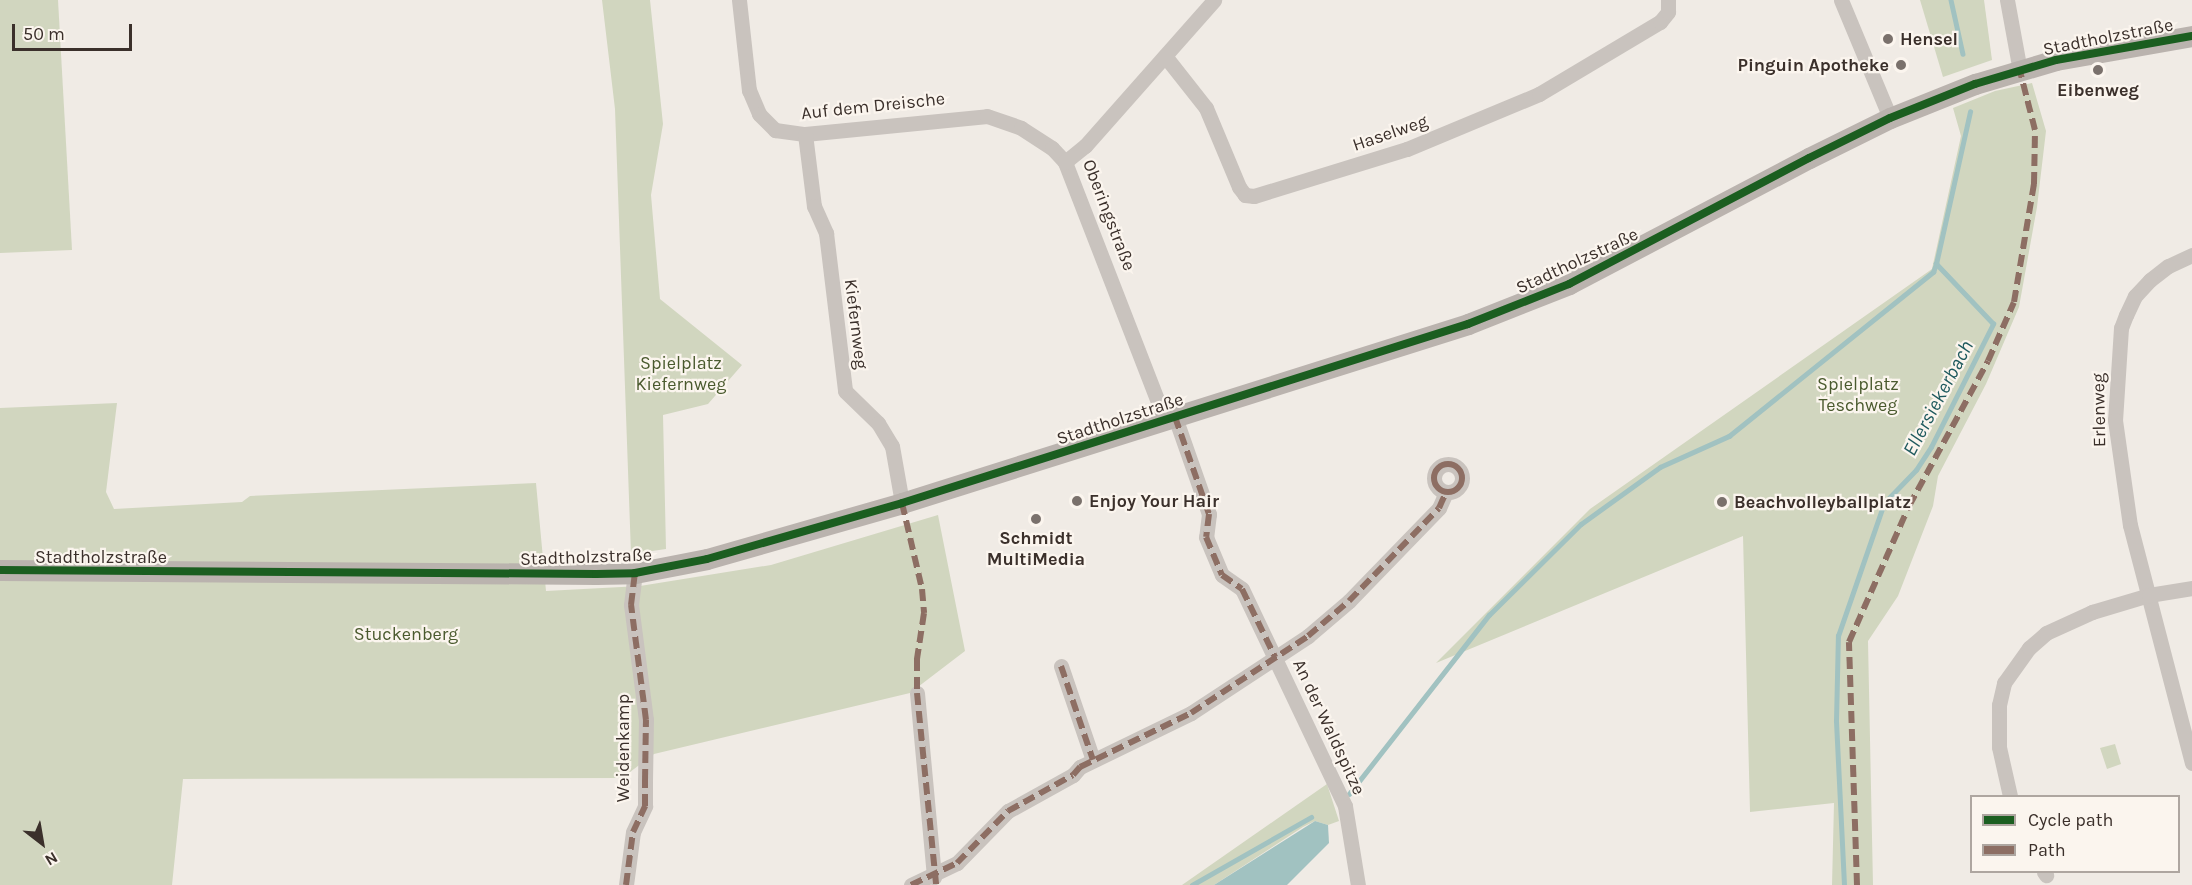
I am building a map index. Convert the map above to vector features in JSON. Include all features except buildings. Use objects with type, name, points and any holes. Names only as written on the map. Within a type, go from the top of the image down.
[{"type":"street","name":"Auf dem Dreische","points":[[739,0],[753,102],[775,130],[805,134],[987,116],[1021,128],[1052,148],[1065,162]]},
{"type":"street","name":"Oberingstraße","points":[[1170,418],[1065,162],[1085,146],[1214,0]]},
{"type":"street","name":"Haselweg","points":[[1165,56],[1206,108],[1239,187],[1245,195],[1254,196],[1407,149],[1539,94],[1660,22],[1668,12],[1668,0]]},
{"type":"street","points":[[1841,0],[1890,118]]},
{"type":"street","points":[[2007,0],[2020,71]]},
{"type":"street","name":"Stadtholzstraße","points":[[0,570],[635,573],[707,559],[902,503],[1520,305],[1629,255],[1890,118],[1975,84],[2071,57],[2192,36]]},
{"type":"street","name":"Kiefernweg","points":[[805,134],[814,206],[826,234],[845,391],[878,423],[892,446],[902,503]]},
{"type":"street","name":"Erlenweg","points":[[2192,255],[2168,266],[2135,296],[2121,328],[2115,420],[2121,474],[2192,763]]},
{"type":"street","name":"An der Waldspitze","points":[[1170,418],[1209,514],[1206,537],[1222,575],[1242,590],[1345,806],[1358,885]]},
{"type":"street","name":"An der Waldspitze","points":[[911,885],[934,877],[957,863],[1008,811],[1093,760],[1153,735],[1275,657],[1349,601],[1439,508],[1446,492]]},
{"type":"street","name":"Weidenkamp","points":[[626,885],[633,832],[645,806],[646,720],[632,605],[635,573]]},
{"type":"street","points":[[2010,795],[1997,728],[2004,683],[2016,664],[2046,633],[2092,612],[2149,595],[2192,588]]},
{"type":"street","points":[[1061,666],[1093,760]]},
{"type":"street","points":[[917,693],[934,877]]},
{"type":"green space","points":[[0,0],[58,0],[72,250],[0,253]]},
{"type":"green space","name":"Spielplatz Kiefernweg","points":[[602,0],[650,0],[663,124],[651,195],[660,299],[742,365],[708,404],[663,415],[666,549],[631,554],[615,109]]},
{"type":"green space","points":[[1920,0],[1984,0],[1992,60],[1943,77]]},
{"type":"green space","name":"Spielplatz Teschweg","points":[[2032,83],[2046,131],[2037,207],[2019,307],[1986,384],[1938,476],[1933,506],[1898,596],[1868,641],[1873,885],[1832,885],[1834,803],[1750,812],[1743,536],[1436,663],[1590,509],[1932,269],[1961,136],[1953,108],[1995,91]]},
{"type":"green space","name":"Stuckenberg","points":[[117,403],[106,492],[114,509],[242,502],[250,496],[536,483],[546,591],[640,586],[771,565],[938,515],[965,651],[910,693],[654,754],[622,778],[183,779],[172,885],[0,885],[0,408]]},
{"type":"green space","points":[[2115,744],[2121,764],[2107,769],[2100,748]]},
{"type":"green space","points":[[1327,784],[1339,821],[1328,825],[1315,821],[1303,827],[1214,885],[1182,885]]},
{"type":"water","points":[[1315,821],[1328,825],[1329,843],[1287,885],[1214,885]]},
{"type":"waterway","name":"Ellersiekerbach","points":[[1951,0],[1963,54]]},
{"type":"waterway","name":"Ellersiekerbach","points":[[1844,885],[1836,721],[1838,636],[1884,503],[1916,470],[1931,447],[1993,324],[1936,264],[1970,112]]},
{"type":"waterway","points":[[1349,794],[1489,615],[1581,524],[1660,467],[1729,436],[1933,272],[1936,264]]},
{"type":"waterway","points":[[1192,885],[1311,817]]},
{"type":"marked path","points":[[1857,885],[1849,642],[1909,506],[1988,361],[2014,302],[2034,184],[2035,130],[2020,71]]},
{"type":"marked path","points":[[1175,417],[1209,514],[1206,537],[1222,575],[1242,589],[1275,657]]},
{"type":"marked path","points":[[1448,464],[1458,468],[1462,478],[1458,488],[1448,492],[1438,488],[1434,478],[1438,468],[1448,464]]},
{"type":"marked path","points":[[911,885],[957,863],[1008,811],[1073,775],[1080,767],[1191,713],[1308,636],[1349,601],[1439,508],[1446,492]]},
{"type":"marked path","points":[[902,503],[922,589],[924,613],[917,659],[917,693],[936,885]]},
{"type":"marked path","points":[[626,885],[633,832],[645,806],[646,720],[631,605],[635,573]]},
{"type":"marked path","points":[[1061,666],[1093,760]]},
{"type":"cycle path","points":[[0,570],[596,574],[635,573],[707,559],[902,503],[1468,324],[1569,284],[1890,118],[1975,84],[2056,60],[2192,36]]},
{"type":"place","name":"Hensel","points":[[1888,39]]},
{"type":"place","name":"Pinguin Apotheke","points":[[1901,65]]},
{"type":"place","name":"Eibenweg","points":[[2098,70]]},
{"type":"place","name":"Enjoy Your Hair","points":[[1077,501]]},
{"type":"place","name":"Beachvolleyballplatz","points":[[1722,502]]},
{"type":"place","name":"Schmidt MultiMedia","points":[[1036,519]]}]
